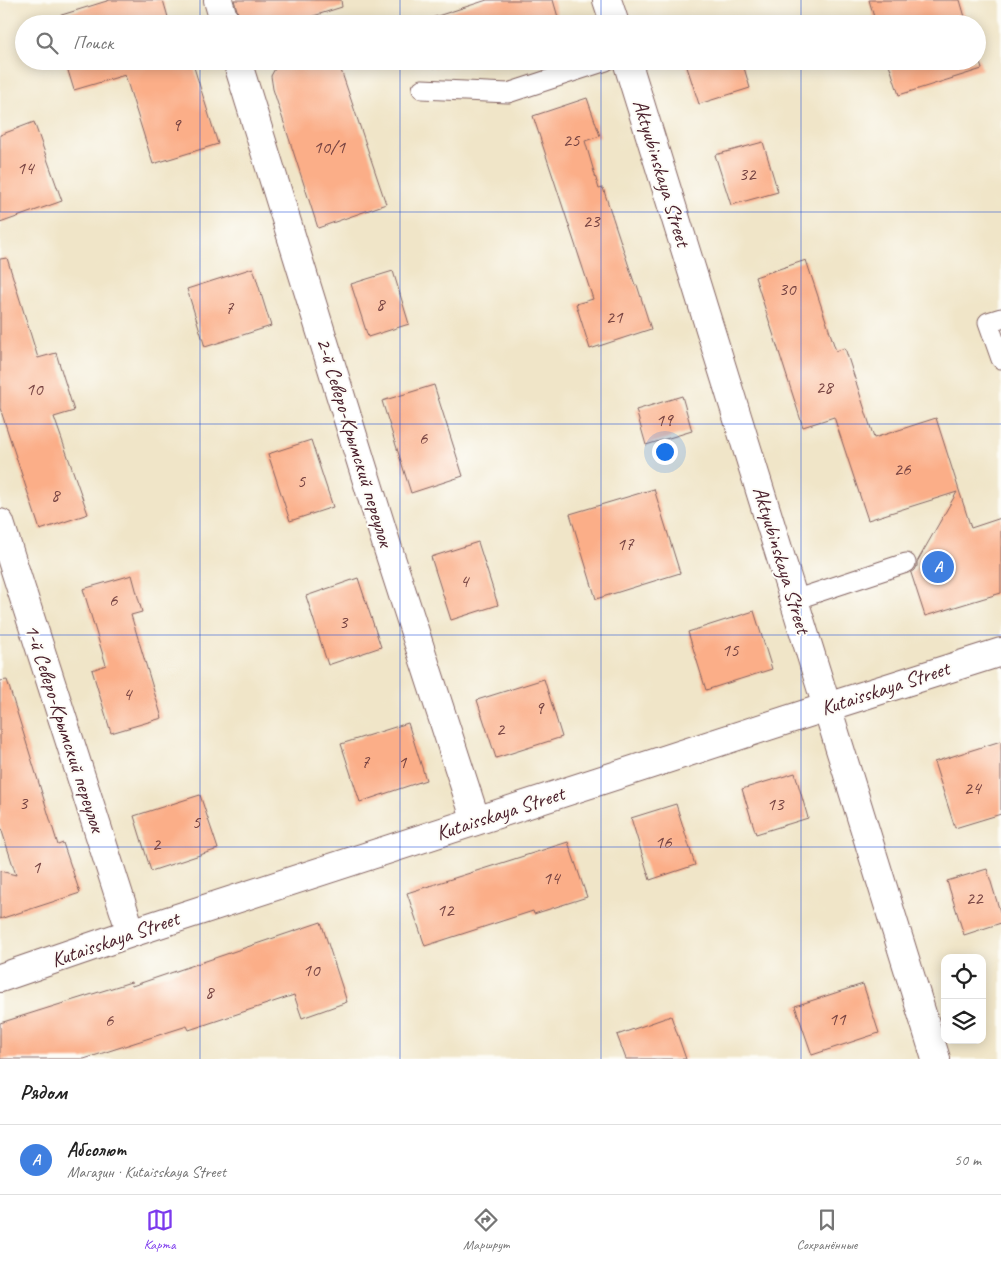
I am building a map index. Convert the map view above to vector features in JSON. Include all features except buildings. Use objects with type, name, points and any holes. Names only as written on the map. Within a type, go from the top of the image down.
[{"type":"street","points":[[218,0],[222,15]]},
{"type":"street","points":[[607,0],[612,15]]},
{"type":"street","name":"2-й Северо-Крымский переулок","points":[[240,70],[388,549],[476,821]]},
{"type":"street","name":"Aktyubinskaya Street","points":[[630,70],[936,1059]]},
{"type":"street","name":"1-й Северо-Крымский переулок","points":[[0,522],[131,933]]},
{"type":"street","name":"Kutaisskaya Street","points":[[0,978],[131,933],[827,706],[1001,652]]},
{"type":"lane","points":[[422,89],[508,93],[578,70]]},
{"type":"lane","points":[[1001,318],[988,322],[1001,359]]},
{"type":"lane","points":[[794,600],[906,563]]},
{"type":"place","name":"Абсолют","points":[[938,567]]}]
